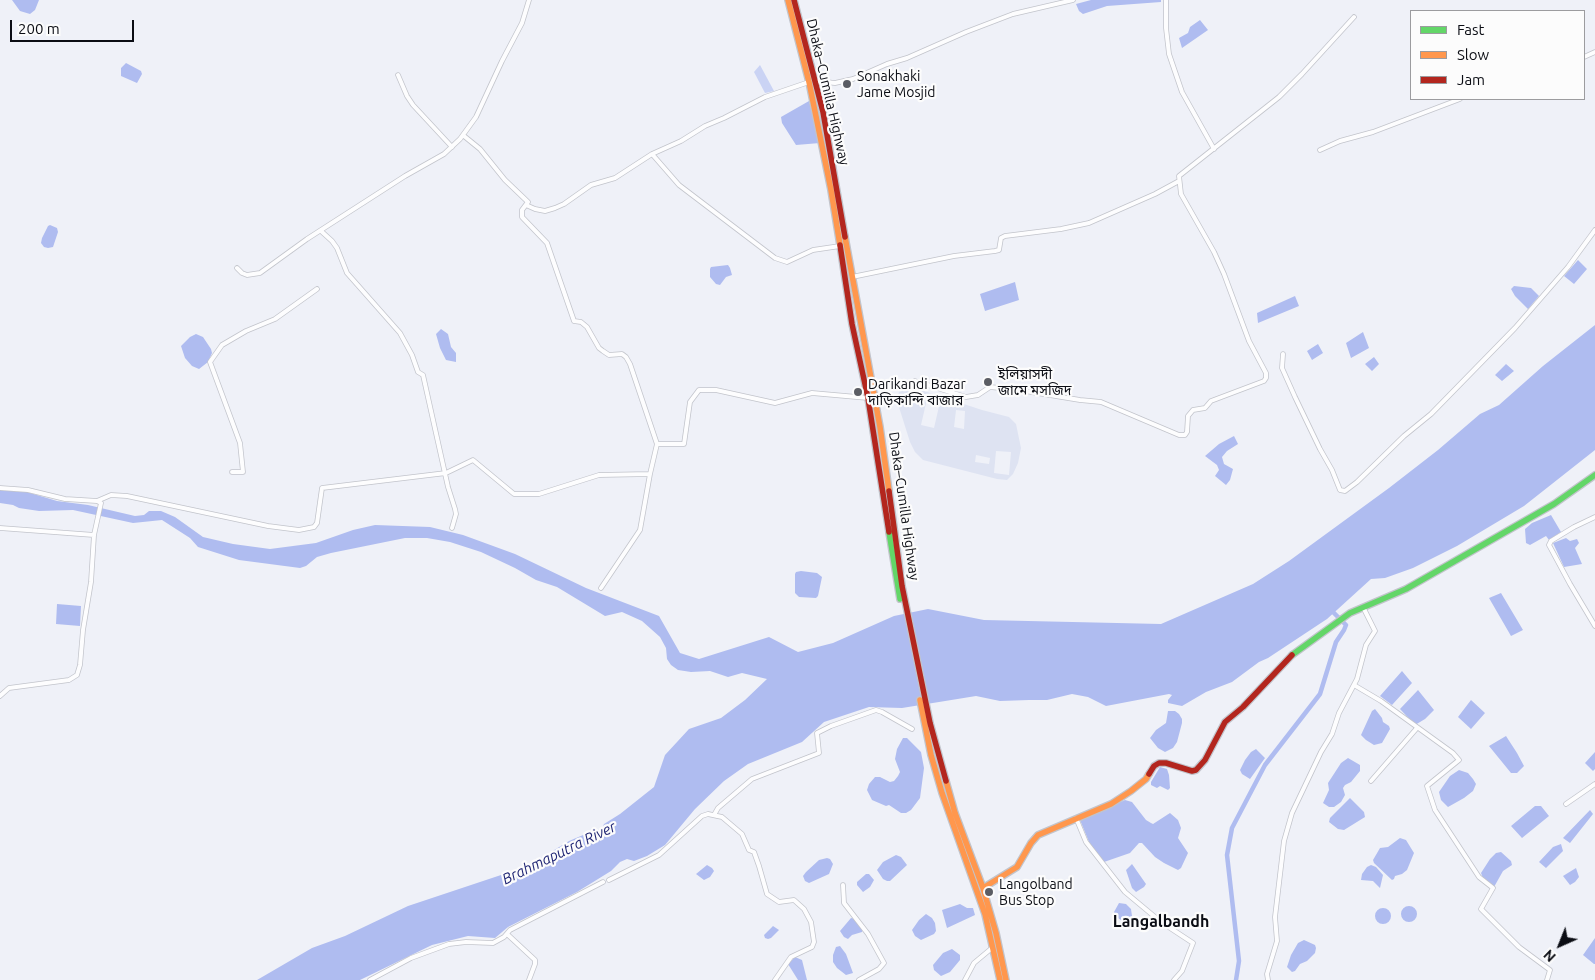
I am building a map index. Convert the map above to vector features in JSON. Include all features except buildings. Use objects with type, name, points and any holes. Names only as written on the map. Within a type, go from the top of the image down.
[{"type":"main road","name":"Dhaka–Cumilla Highway","points":[[788,0],[823,112],[880,427],[899,587]]},
{"type":"main road","name":"Dhaka–Cumilla Highway","points":[[794,0],[812,81],[852,324],[868,398],[899,587],[942,793],[984,914],[1000,980]]},
{"type":"main road","points":[[983,888],[1017,867],[1038,835],[1111,804],[1146,779],[1154,766],[1159,763],[1166,763],[1192,771],[1196,770],[1205,760],[1226,722],[1243,707],[1293,654],[1335,623],[1350,613],[1406,589],[1554,504],[1595,475]]},
{"type":"main road","name":"Dhaka–Cumilla Highway","points":[[928,724],[954,813],[983,888],[996,932],[1006,980]]},
{"type":"street","points":[[236,268],[247,275],[260,273],[294,248],[405,176],[444,154],[452,147],[464,136],[476,117],[522,23],[529,0]]},
{"type":"street","points":[[526,205],[535,210],[545,210],[564,204],[591,185],[615,178],[652,154],[765,97],[812,81],[834,83],[852,79],[1013,14],[1073,0]]},
{"type":"street","points":[[1166,0],[1166,28],[1169,54],[1182,92],[1214,148]]},
{"type":"street","points":[[915,382],[966,397],[978,395],[990,387],[1100,402],[1179,435],[1185,435],[1187,432],[1188,416],[1194,410],[1205,408],[1211,401],[1264,381],[1266,373],[1249,341],[1214,252],[1181,194],[1179,176],[1279,97],[1354,17]]},
{"type":"street","points":[[398,75],[413,105],[452,147]]},
{"type":"street","points":[[1320,150],[1340,141],[1373,132],[1457,100]]},
{"type":"street","points":[[464,136],[480,150],[505,180],[528,202],[521,213],[522,217],[548,242],[574,321],[581,322],[587,327],[599,348],[603,351],[609,355],[622,354],[626,357],[657,444],[640,530],[601,588]]},
{"type":"street","points":[[652,154],[680,185],[774,258],[787,262],[813,250],[840,246]]},
{"type":"street","points":[[852,277],[954,256],[999,250],[1001,238],[1005,236],[1089,223],[1155,194],[1179,181]]},
{"type":"street","points":[[1283,354],[1282,368],[1295,397],[1332,470],[1340,490],[1345,491],[1357,482],[1404,436],[1431,414],[1515,328],[1568,267],[1595,230]]},
{"type":"street","points":[[321,231],[337,248],[347,273],[400,332],[412,355],[418,372],[423,376],[448,487],[453,498],[456,514],[452,528]]},
{"type":"street","points":[[232,472],[243,472],[240,443],[210,362],[222,345],[246,331],[274,319],[317,289]]},
{"type":"street","points":[[657,444],[684,444],[690,402],[699,390],[716,390],[775,403],[812,393],[868,398]]},
{"type":"street","points":[[0,488],[28,490],[65,500],[99,502],[111,495],[127,496],[268,526],[299,530],[314,527],[318,523],[322,488],[446,473],[473,460],[514,494],[539,494],[599,475],[650,474]]},
{"type":"street","points":[[0,696],[9,688],[69,680],[78,675],[91,582],[94,535],[99,502]]},
{"type":"street","points":[[1595,517],[1551,541],[1549,545],[1595,626]]},
{"type":"street","points":[[0,528],[94,535]]},
{"type":"street","points":[[1268,980],[1267,974],[1277,941],[1275,917],[1284,841],[1292,813],[1321,752],[1332,734],[1339,714],[1354,685],[1366,645],[1375,631],[1363,607]]},
{"type":"street","points":[[1354,685],[1381,701],[1453,753],[1459,760],[1430,783],[1427,788],[1435,810],[1479,877],[1493,888],[1481,909],[1519,947],[1550,970],[1547,980]]},
{"type":"street","points":[[714,815],[718,808],[752,779],[819,753],[818,734],[831,726],[876,710],[912,729]]},
{"type":"street","points":[[1371,781],[1417,728]]},
{"type":"street","points":[[1566,804],[1595,784]]},
{"type":"street","points":[[609,880],[659,855],[702,816],[708,814],[722,818],[742,834],[749,850],[754,852],[767,894],[780,902],[794,900],[804,909],[810,922],[814,942],[812,947],[791,957],[775,980]]},
{"type":"street","points":[[1076,818],[1086,842],[1125,892],[1161,922],[1192,943],[1182,971],[1174,980]]},
{"type":"street","points":[[370,980],[411,958],[432,950],[466,942],[493,943],[524,922],[603,882]]},
{"type":"street","points":[[843,885],[844,904],[868,934],[884,963],[859,980]]},
{"type":"street","points":[[507,934],[535,960],[529,980]]},
{"type":"street","points":[[965,980],[974,963],[992,948]]},
{"type":"shaded area","points":[[760,65],[774,91],[765,93],[754,72]]},
{"type":"shaded area","points":[[909,386],[1009,417],[1016,424],[1021,448],[1018,463],[1013,474],[1007,480],[997,479],[923,460],[915,452],[910,442],[898,404],[897,396],[900,390]],"holes":[[[927,399],[940,402],[934,428],[921,425]],[[956,410],[965,411],[964,429],[954,427]],[[996,451],[1011,452],[1009,475],[994,473]],[[976,455],[990,458],[989,464],[975,462]]]},
{"type":"water","points":[[12,0],[39,0],[35,10],[30,14],[20,11]]},
{"type":"water","points":[[1091,0],[1161,0],[1161,2],[1107,6],[1083,14],[1079,11],[1076,4]]},
{"type":"water","points":[[1200,20],[1208,30],[1182,48],[1179,38],[1188,33],[1190,27]]},
{"type":"water","points":[[126,63],[141,71],[142,74],[137,83],[121,76],[121,68]]},
{"type":"water","points":[[809,101],[820,143],[796,145],[782,123],[781,117]]},
{"type":"water","points":[[50,225],[57,228],[58,232],[53,247],[48,248],[44,247],[41,243]]},
{"type":"water","points":[[1578,260],[1587,269],[1574,284],[1564,276]]},
{"type":"water","points":[[728,265],[732,275],[726,277],[720,285],[716,284],[710,277],[711,267]]},
{"type":"water","points":[[1015,282],[1019,300],[985,311],[980,294]]},
{"type":"water","points":[[1514,286],[1531,288],[1539,296],[1528,309],[1515,296],[1511,289]]},
{"type":"water","points":[[1295,296],[1299,306],[1258,323],[1257,313]]},
{"type":"water","name":"Brahmaputra River","points":[[1595,325],[1595,450],[1524,506],[1457,546],[1413,568],[1385,578],[1371,579],[1327,619],[1259,662],[1232,682],[1206,692],[1182,706],[1168,703],[1172,695],[1169,694],[1106,706],[1088,697],[1072,694],[1047,700],[1000,701],[976,696],[902,708],[869,707],[824,722],[802,742],[748,764],[724,781],[695,809],[665,845],[647,856],[634,861],[627,859],[620,862],[611,871],[577,892],[508,927],[495,938],[468,936],[432,945],[360,980],[257,980],[312,948],[345,936],[408,906],[528,866],[569,841],[602,829],[604,824],[654,787],[665,755],[689,729],[721,718],[745,700],[767,679],[742,673],[728,677],[710,671],[691,672],[678,670],[667,659],[666,648],[660,637],[642,621],[622,612],[605,616],[557,587],[536,580],[481,552],[450,542],[427,538],[405,538],[317,557],[306,566],[300,568],[239,560],[198,547],[190,538],[162,520],[133,523],[73,510],[39,511],[0,503],[0,489],[27,492],[57,501],[88,505],[135,516],[144,515],[149,511],[161,511],[175,517],[203,537],[233,544],[270,549],[316,543],[353,530],[375,525],[430,527],[463,535],[515,554],[586,588],[659,616],[680,653],[699,659],[769,637],[798,652],[833,643],[894,616],[928,609],[984,620],[1161,624],[1253,584],[1289,561],[1389,488],[1480,414],[1499,405],[1543,366]]},
{"type":"water","points":[[441,329],[448,334],[451,347],[456,353],[456,362],[446,360],[440,348],[436,334]]},
{"type":"water","points":[[1363,332],[1369,348],[1351,358],[1346,343]]},
{"type":"water","points":[[196,334],[203,337],[212,353],[208,362],[199,369],[192,366],[185,358],[181,346]]},
{"type":"water","points":[[1318,344],[1323,353],[1312,360],[1307,351]]},
{"type":"water","points":[[1374,357],[1379,364],[1372,371],[1365,364]]},
{"type":"water","points":[[1506,364],[1514,371],[1502,381],[1495,375]]},
{"type":"water","points":[[1234,436],[1238,444],[1227,451],[1222,457],[1224,464],[1233,469],[1230,480],[1226,485],[1215,476],[1219,470],[1217,465],[1205,456],[1219,444]]},
{"type":"water","points":[[1551,515],[1561,532],[1549,540],[1546,536],[1530,545],[1526,543],[1525,529],[1532,523]]},
{"type":"water","points":[[1566,538],[1570,541],[1577,539],[1579,543],[1575,548],[1582,564],[1564,567],[1553,543]]},
{"type":"water","points":[[801,571],[817,573],[822,577],[816,598],[799,597],[795,593],[795,574]]},
{"type":"water","points":[[1501,593],[1523,630],[1511,636],[1489,598]]},
{"type":"water","points":[[57,604],[81,606],[80,626],[56,624]]},
{"type":"water","points":[[1402,671],[1412,683],[1392,705],[1380,696]]},
{"type":"water","points":[[1418,690],[1434,710],[1415,725],[1400,709]]},
{"type":"water","points":[[1471,700],[1485,713],[1471,729],[1458,717]]},
{"type":"water","points":[[1375,709],[1390,729],[1382,743],[1374,745],[1361,735],[1372,711]]},
{"type":"water","points":[[1168,711],[1175,711],[1179,714],[1182,723],[1177,742],[1173,748],[1165,752],[1158,748],[1150,738],[1156,730],[1166,723]]},
{"type":"water","points":[[1506,736],[1524,766],[1517,773],[1511,773],[1489,746]]},
{"type":"water","points":[[903,738],[907,738],[921,752],[924,768],[920,798],[911,810],[906,813],[901,813],[889,805],[886,806],[872,800],[867,790],[875,777],[880,777],[890,782],[894,781],[898,776],[900,772],[895,759],[897,749]]},
{"type":"water","points":[[1256,749],[1265,758],[1250,779],[1242,774],[1240,770],[1251,752]]},
{"type":"water","points":[[1595,752],[1595,769],[1593,771],[1585,763]]},
{"type":"water","points":[[1348,758],[1360,765],[1360,771],[1343,788],[1345,795],[1341,802],[1334,807],[1329,807],[1323,803],[1329,790],[1328,783],[1341,763]]},
{"type":"water","points":[[1160,767],[1167,769],[1170,788],[1168,790],[1160,786],[1157,788],[1151,785]]},
{"type":"water","points":[[1459,770],[1468,773],[1476,784],[1473,791],[1448,807],[1441,800],[1439,792],[1450,776]]},
{"type":"water","points":[[1350,798],[1364,812],[1365,817],[1344,830],[1338,829],[1329,822],[1330,818]]},
{"type":"water","points":[[1125,800],[1132,802],[1146,820],[1153,824],[1170,813],[1178,820],[1181,828],[1178,838],[1188,853],[1181,868],[1178,870],[1164,863],[1155,857],[1142,843],[1139,843],[1130,853],[1104,862],[1102,861],[1089,842],[1080,820]]},
{"type":"water","points":[[1535,806],[1541,806],[1549,816],[1522,838],[1511,826]]},
{"type":"water","points":[[1590,810],[1593,814],[1570,843],[1563,838]]},
{"type":"water","points":[[1400,838],[1406,840],[1414,853],[1407,870],[1395,876],[1392,880],[1373,860],[1380,848],[1388,847]]},
{"type":"water","points":[[1561,844],[1563,851],[1546,868],[1539,862],[1553,847]]},
{"type":"water","points":[[1501,852],[1511,861],[1512,865],[1503,871],[1494,887],[1483,878],[1481,873],[1490,859],[1496,853]]},
{"type":"water","points":[[896,855],[901,857],[907,865],[890,881],[887,881],[883,879],[877,870],[883,862]]},
{"type":"water","points":[[827,858],[833,864],[829,874],[809,883],[805,881],[803,876],[806,872],[819,860]]},
{"type":"water","points":[[1132,864],[1146,884],[1136,892],[1132,888],[1126,870]]},
{"type":"water","points":[[707,865],[714,871],[710,877],[704,880],[696,874]]},
{"type":"water","points":[[1371,865],[1376,867],[1383,875],[1380,888],[1373,881],[1361,880],[1362,874]]},
{"type":"water","points":[[1576,868],[1579,877],[1570,885],[1563,876]]},
{"type":"water","points":[[866,874],[869,874],[874,880],[870,887],[863,892],[857,885],[857,882]]},
{"type":"water","points":[[1119,903],[1126,904],[1131,909],[1132,916],[1126,923],[1116,917],[1114,912]]},
{"type":"water","points":[[960,904],[967,908],[973,908],[975,915],[947,928],[942,910]]},
{"type":"water","points":[[1409,906],[1415,908],[1417,914],[1415,920],[1409,922],[1403,920],[1401,914],[1403,908]]},
{"type":"water","points":[[1383,908],[1389,910],[1391,916],[1389,922],[1383,924],[1377,922],[1375,916],[1377,910]]},
{"type":"water","points":[[926,914],[935,923],[936,931],[934,934],[921,940],[915,936],[912,930]]},
{"type":"water","points":[[851,918],[856,919],[863,928],[862,932],[852,935],[848,939],[840,931]]},
{"type":"water","points":[[773,926],[779,930],[771,938],[765,938],[764,935]]},
{"type":"water","points":[[1595,938],[1595,964],[1594,964],[1583,955]]},
{"type":"water","points":[[1304,940],[1315,945],[1315,953],[1292,972],[1287,967],[1291,955],[1298,943]]},
{"type":"water","points":[[840,946],[846,954],[853,973],[846,975],[833,962],[836,947]]},
{"type":"water","points":[[952,949],[960,955],[960,960],[950,972],[941,976],[934,970],[933,965],[943,953]]},
{"type":"water","points":[[795,957],[802,960],[807,980],[798,980],[788,964]]},
{"type":"waterway","points":[[1236,980],[1239,961],[1227,855],[1232,828],[1265,765],[1320,694],[1336,642],[1346,625],[1331,610]]},
{"type":"traffic: fast","points":[[1292,655],[1350,613],[1406,589],[1554,504],[1595,475]]},
{"type":"traffic: fast","points":[[889,532],[900,599]]},
{"type":"traffic: slow","points":[[788,0],[809,82],[840,245]]},
{"type":"traffic: slow","points":[[845,237],[880,427],[889,491]]},
{"type":"traffic: slow","points":[[920,700],[931,755],[942,793],[985,914],[1000,980]]},
{"type":"traffic: slow","points":[[983,888],[1017,867],[1038,835],[1111,804],[1131,791],[1146,779],[1149,774]]},
{"type":"traffic: slow","points":[[946,781],[955,813],[983,888],[996,933],[1006,980]]},
{"type":"traffic: jam","points":[[794,0],[823,112],[845,237]]},
{"type":"traffic: jam","points":[[840,245],[852,324],[868,398],[889,532]]},
{"type":"traffic: jam","points":[[889,491],[902,586],[930,723],[946,781]]},
{"type":"traffic: jam","points":[[1149,774],[1154,766],[1159,763],[1166,763],[1192,771],[1196,770],[1205,760],[1225,722],[1243,707],[1292,655]]},
{"type":"place","name":"Sonakhaki Jame Mosjid","points":[[847,84]]},
{"type":"place","name":"ইলিয়াসদী জামে মসজিদ","points":[[988,382]]},
{"type":"place","name":"Darikandi Bazar দাড়িকান্দি বাজার","points":[[858,392]]},
{"type":"place","name":"Langolband Bus Stop","points":[[989,892]]},
{"type":"district","name":"Langalbandh","points":[[1161,922]]}]
